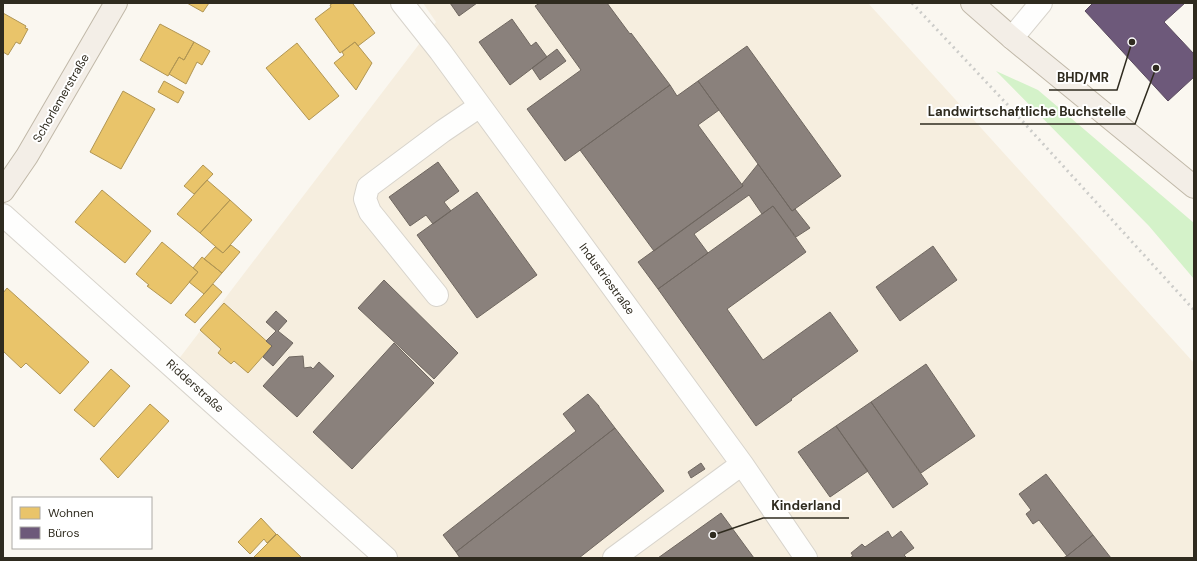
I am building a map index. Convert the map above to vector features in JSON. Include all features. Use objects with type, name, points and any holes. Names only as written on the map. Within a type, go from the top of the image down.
[{"type":"main road","name":"Schorlemerstraße","points":[[3,190],[27,156],[116,3]]},
{"type":"main road","points":[[972,3],[1012,38],[1194,187]]},
{"type":"street","name":"Industriestraße","points":[[402,3],[440,51],[742,464],[806,558]]},
{"type":"street","points":[[1012,38],[1041,3]]},
{"type":"street","points":[[437,295],[370,212],[365,199],[368,187],[443,131],[480,106]]},
{"type":"street","name":"Ridderstraße","points":[[3,215],[386,558]]},
{"type":"street","points":[[614,558],[742,464]]},
{"type":"shaded area","points":[[423,3],[868,3],[1194,363],[1194,558],[390,558],[175,364],[436,22]]},
{"type":"green space","points":[[996,71],[1038,90],[1194,223],[1194,279],[1149,226]]},
{"type":"building: Wohnen","points":[[187,3],[209,3],[203,12]]},
{"type":"building: Wohnen","points":[[333,3],[355,3],[353,4],[375,33],[358,46],[355,42],[340,53],[315,19],[331,7],[330,5]]},
{"type":"building: Wohnen","points":[[3,13],[26,26],[25,28],[28,29],[20,44],[16,42],[8,55],[3,52]]},
{"type":"building: Wohnen","points":[[160,24],[194,42],[184,60],[179,57],[168,76],[140,60]]},
{"type":"building: Wohnen","points":[[194,42],[210,51],[202,65],[197,62],[186,84],[169,74],[179,57],[184,60]]},
{"type":"building: Wohnen","points":[[355,42],[372,63],[356,90],[334,63],[344,55],[342,52]]},
{"type":"building: Wohnen","points":[[297,43],[339,96],[309,120],[266,68]]},
{"type":"building: Wohnen","points":[[164,81],[184,92],[178,103],[158,92]]},
{"type":"building: Wohnen","points":[[123,91],[155,109],[121,169],[90,152]]},
{"type":"building: Wohnen","points":[[203,165],[213,174],[194,194],[184,186]]},
{"type":"building: Wohnen","points":[[207,180],[230,200],[200,233],[177,214]]},
{"type":"building: Wohnen","points":[[102,190],[151,231],[125,263],[75,222]]},
{"type":"building: Wohnen","points":[[230,200],[252,220],[223,253],[200,233]]},
{"type":"building: Wohnen","points":[[162,242],[198,272],[171,304],[147,286],[149,285],[136,274]]},
{"type":"building: Wohnen","points":[[231,245],[240,252],[222,273],[204,259],[215,247],[223,253]]},
{"type":"building: Wohnen","points":[[202,257],[222,273],[204,294],[189,282],[198,272],[193,268]]},
{"type":"building: Wohnen","points":[[213,284],[222,292],[195,323],[185,315]]},
{"type":"building: Wohnen","points":[[7,288],[89,362],[60,394],[26,363],[21,368],[3,351],[3,293]]},
{"type":"building: Wohnen","points":[[224,303],[272,346],[248,373],[234,361],[231,364],[218,353],[221,349],[200,330]]},
{"type":"building: Wohnen","points":[[111,369],[130,386],[94,427],[74,410]]},
{"type":"building: Wohnen","points":[[150,404],[169,421],[118,478],[100,459]]},
{"type":"building: Wohnen","points":[[261,518],[276,534],[267,543],[264,539],[250,554],[238,542]]},
{"type":"building: Wohnen","points":[[277,534],[302,558],[253,558]]},
{"type":"building: Büros","points":[[1093,3],[1185,3],[1164,22],[1194,54],[1194,77],[1168,101],[1085,11]]},
{"type":"building: Industrie","points":[[450,3],[477,3],[459,16]]},
{"type":"building: Industrie","points":[[540,3],[607,3],[670,85],[565,161],[527,109],[581,70],[535,6]]},
{"type":"building: Industrie","points":[[512,19],[531,46],[536,42],[547,57],[510,85],[479,42]]},
{"type":"building: Industrie","points":[[747,46],[841,176],[792,211],[698,81]]},
{"type":"building: Industrie","points":[[557,49],[566,61],[540,80],[532,68]]},
{"type":"building: Industrie","points":[[698,81],[719,110],[698,125],[743,186],[654,251],[580,150],[670,85],[677,96]]},
{"type":"building: Industrie","points":[[438,162],[459,191],[444,202],[451,211],[433,224],[426,215],[410,226],[389,197]]},
{"type":"building: Industrie","points":[[758,164],[792,211],[795,209],[810,228],[796,237],[773,206],[762,214],[749,195],[694,234],[708,253],[658,289],[638,262],[743,186],[742,184]]},
{"type":"building: Industrie","points":[[477,192],[537,275],[477,318],[417,235]]},
{"type":"building: Industrie","points":[[773,206],[806,252],[727,309],[763,360],[830,312],[858,351],[756,426],[658,289]]},
{"type":"building: Industrie","points":[[933,246],[957,280],[900,321],[876,287]]},
{"type":"building: Industrie","points":[[384,280],[458,353],[434,379],[358,308]]},
{"type":"building: Industrie","points":[[276,311],[287,321],[278,331],[293,343],[273,366],[263,357],[272,346],[266,341],[276,331],[266,322]]},
{"type":"building: Industrie","points":[[394,343],[434,383],[352,469],[313,432]]},
{"type":"building: Industrie","points":[[303,356],[304,368],[311,367],[313,369],[319,362],[334,376],[297,417],[263,386],[289,357]]},
{"type":"building: Industrie","points":[[926,364],[975,436],[921,473],[871,402]]},
{"type":"building: Industrie","points":[[588,394],[615,428],[456,552],[443,535],[576,431],[563,414]]},
{"type":"building: Industrie","points":[[871,402],[928,484],[893,508],[836,426]]},
{"type":"building: Industrie","points":[[836,426],[868,471],[830,497],[798,452]]},
{"type":"building: Industrie","points":[[615,428],[664,491],[579,558],[460,558],[456,552]]},
{"type":"building: Industrie","points":[[701,463],[705,469],[691,478],[688,472]]},
{"type":"building: Industrie","points":[[1046,474],[1093,535],[1067,556],[1039,520],[1033,524],[1026,514],[1031,510],[1019,494]]},
{"type":"building: Industrie","points":[[721,513],[754,558],[658,558]]},
{"type":"building: Industrie","points":[[888,531],[892,538],[901,531],[914,548],[904,555],[907,558],[851,557],[853,556],[851,553],[862,544],[865,547]]},
{"type":"building: Industrie","points":[[1093,535],[1111,558],[1063,558],[1067,556]]},
{"type":"railway","points":[[912,3],[1005,102],[1194,310]]},
{"type":"place","name":"BHD/MR","points":[[1132,42]]},
{"type":"place","name":"Landwirtschaftliche Buchstelle","points":[[1156,68]]},
{"type":"place","name":"Kinderland","points":[[713,535]]}]
